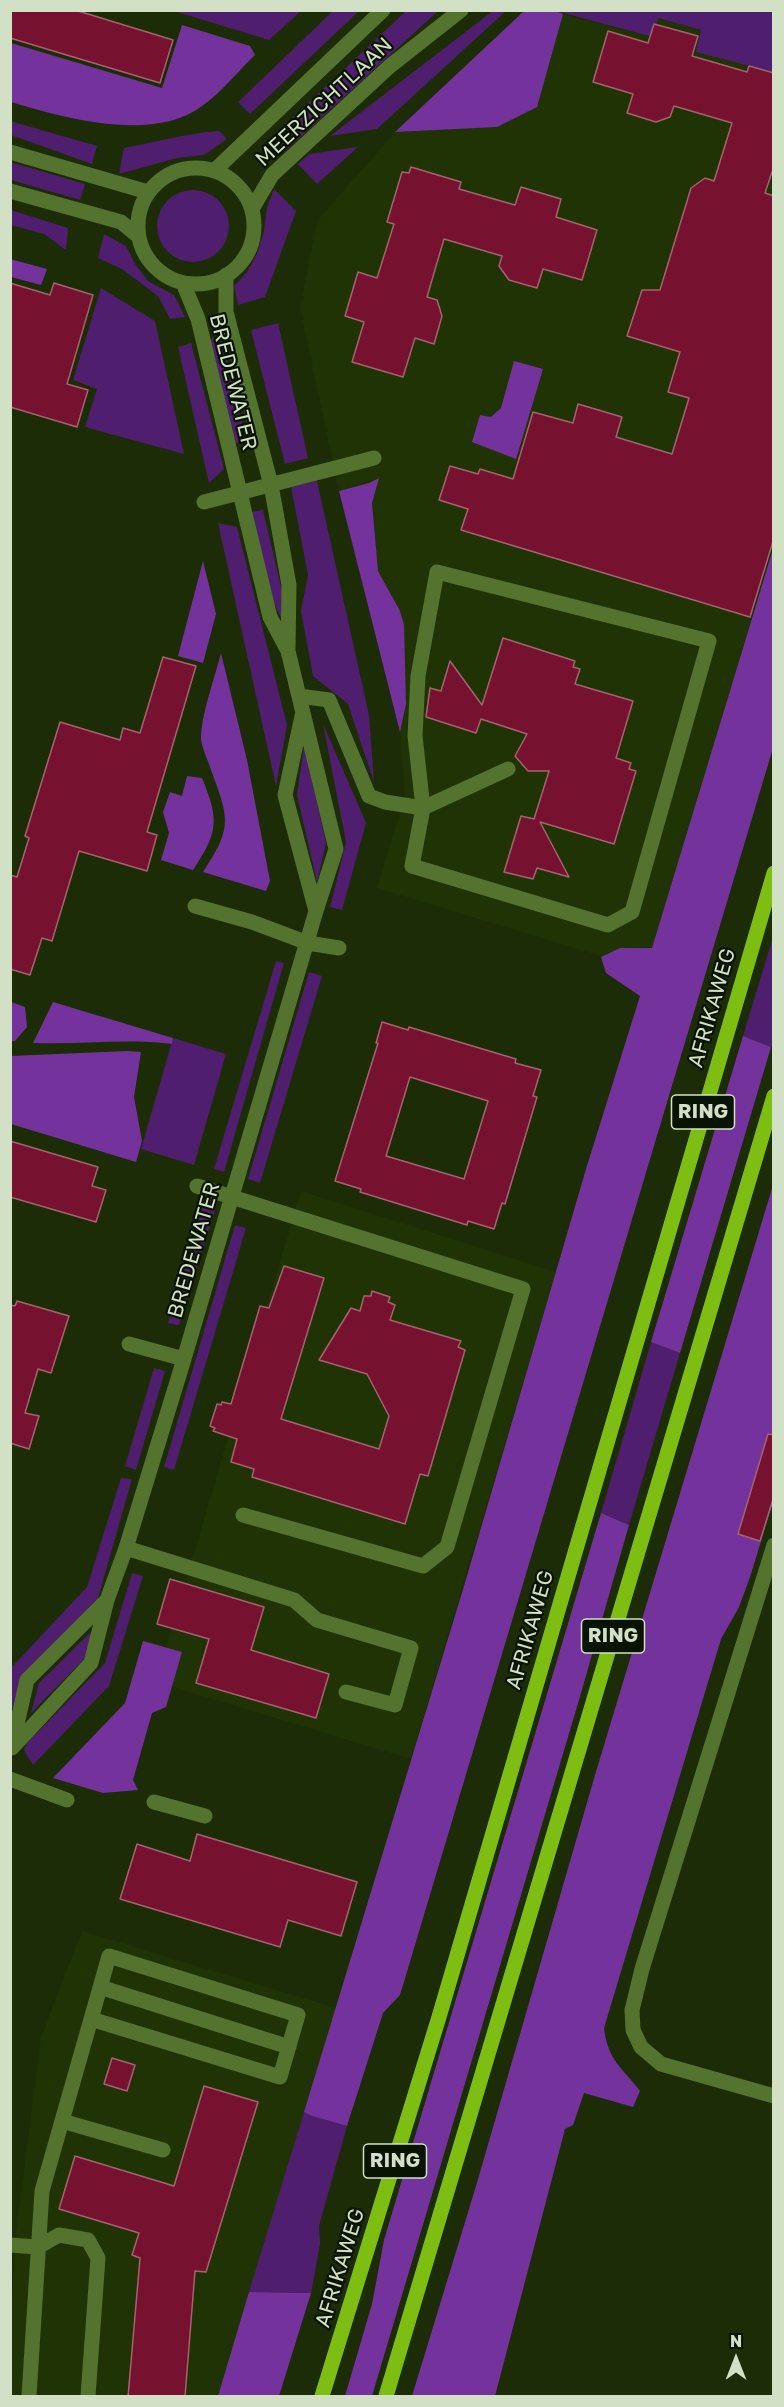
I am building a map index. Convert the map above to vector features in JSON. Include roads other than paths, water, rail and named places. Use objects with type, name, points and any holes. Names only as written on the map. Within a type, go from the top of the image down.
[{"type":"main road","name":"AFRIKAWEG","points":[[322,2397],[439,2017],[774,873]]},
{"type":"main road","name":"RING","points":[[386,2397],[774,1096]]},
{"type":"street","name":"MEERZICHTLAAN","points":[[214,171],[383,10]]},
{"type":"street","name":"MEERZICHTLAAN","points":[[252,209],[272,175],[390,66],[460,10]]},
{"type":"street","points":[[10,152],[148,192]]},
{"type":"street","points":[[196,167],[214,171],[237,186],[252,209],[253,232],[247,253],[238,266],[226,275],[206,283],[183,283],[167,277],[154,266],[144,252],[138,236],[139,213],[148,192],[161,179],[178,170],[196,167]]},
{"type":"street","points":[[10,190],[121,222],[138,236]]},
{"type":"street","name":"BREDEWATER","points":[[226,275],[226,312],[271,485],[289,585],[288,651]]},
{"type":"street","name":"BREDEWATER","points":[[11,1750],[91,1664],[107,1600],[126,1548],[184,1359],[336,849],[288,651],[270,617],[198,320],[183,283]]},
{"type":"street","points":[[204,502],[374,458]]},
{"type":"street","points":[[437,572],[709,641],[632,912],[608,925],[412,866],[423,808],[415,736],[418,676],[437,572]]},
{"type":"street","points":[[301,703],[329,700],[369,796],[385,802],[423,808],[508,770]]},
{"type":"street","name":"BREDEWATER","points":[[301,703],[285,795],[316,911]]},
{"type":"street","points":[[195,906],[308,943],[339,948]]},
{"type":"street","points":[[197,1186],[523,1288],[447,1547],[423,1566],[243,1515]]},
{"type":"street","points":[[129,1344],[184,1359]]},
{"type":"street","points":[[774,1545],[770,1569],[642,1969],[632,2010],[633,2030],[641,2047],[661,2064],[774,2096]]},
{"type":"street","points":[[126,1548],[294,1600],[317,1620],[411,1648],[395,1705],[346,1692]]},
{"type":"street","name":"BREDEWATER","points":[[11,1750],[27,1680],[107,1600]]},
{"type":"street","points":[[10,1779],[67,1800]]},
{"type":"street","points":[[154,1802],[205,1816]]},
{"type":"street","points":[[29,2397],[42,2191],[100,1987],[109,1956],[298,2015],[280,2078],[91,2019]]},
{"type":"street","points":[[100,1987],[289,2047]]},
{"type":"street","points":[[62,2121],[163,2150]]},
{"type":"street","points":[[10,2245],[38,2247],[59,2235],[88,2240],[98,2258],[88,2397]]}]
